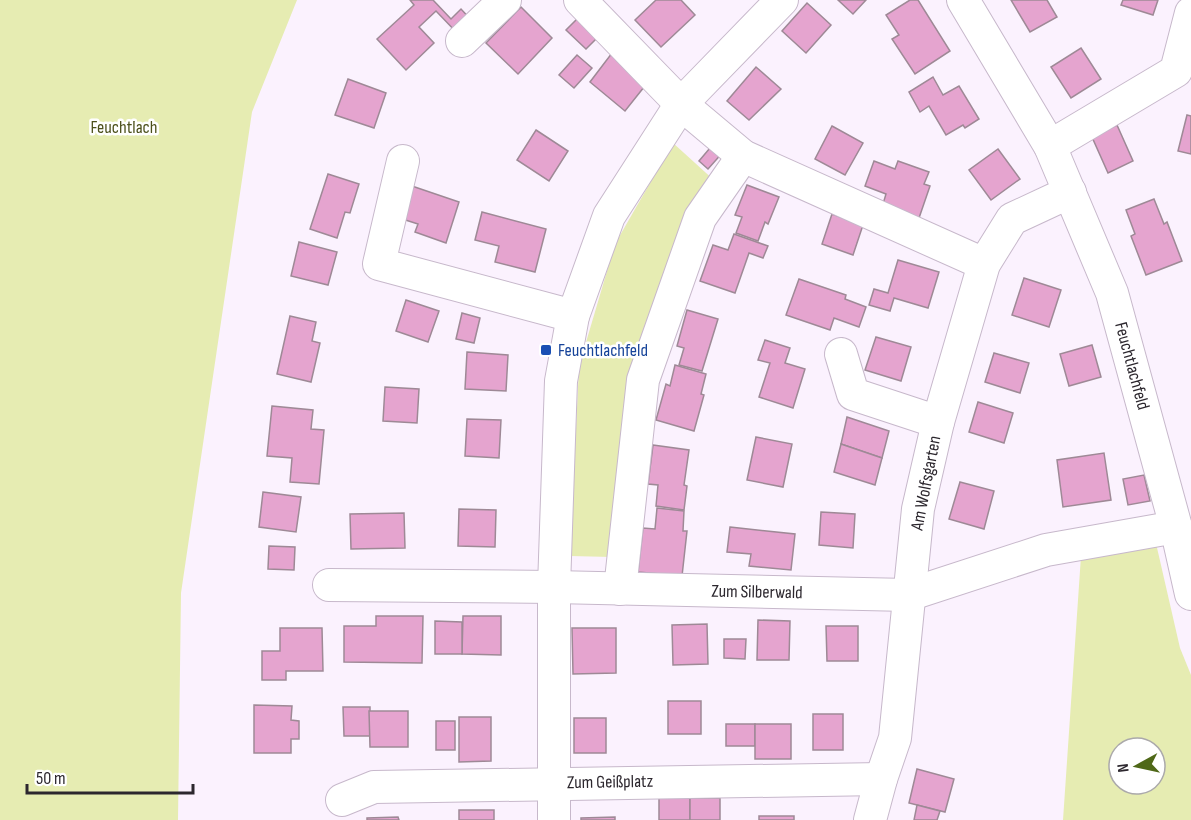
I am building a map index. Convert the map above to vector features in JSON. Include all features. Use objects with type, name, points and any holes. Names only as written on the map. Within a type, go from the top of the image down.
[{"type":"street","points":[[462,41],[505,0]]},
{"type":"street","points":[[579,0],[681,104],[743,156],[984,264]]},
{"type":"street","points":[[555,820],[553,783],[554,587],[561,381],[573,316],[609,216],[681,104],[782,0]]},
{"type":"street","name":"Feuchtlachfeld","points":[[963,0],[1050,146],[1113,293],[1176,527],[1191,594]]},
{"type":"street","points":[[1050,146],[1176,71],[1191,13]]},
{"type":"street","points":[[620,589],[643,380],[700,218],[743,156]]},
{"type":"street","points":[[403,161],[379,264],[573,316]]},
{"type":"street","name":"Am Wolfsgarten","points":[[870,820],[895,738],[918,509],[938,422],[984,264],[1012,219],[1070,192]]},
{"type":"street","points":[[841,354],[853,394],[938,422]]},
{"type":"street","name":"Zum Silberwald","points":[[329,585],[554,587],[908,595],[1046,550],[1176,527]]},
{"type":"street","name":"Zum Geißplatz","points":[[342,800],[374,787],[881,779]]},
{"type":"green space","name":"Feuchtlach","points":[[0,0],[297,0],[252,112],[181,593],[178,820],[0,820]]},
{"type":"green space","points":[[673,143],[716,182],[697,213],[612,557],[570,556],[579,366],[615,244]]},
{"type":"green space","points":[[1155,539],[1180,648],[1191,675],[1191,820],[1063,820],[1081,556]]},
{"type":"building","points":[[410,0],[433,0],[451,19],[461,9],[474,23],[460,36],[436,11],[419,27],[434,43],[406,70],[377,39],[414,5]]},
{"type":"building","points":[[656,0],[681,0],[695,15],[661,47],[635,20]]},
{"type":"building","points":[[838,0],[866,0],[853,14]]},
{"type":"building","points":[[910,0],[918,0],[950,51],[915,74],[892,39],[899,35],[886,15]]},
{"type":"building","points":[[1011,0],[1047,0],[1057,17],[1030,32]]},
{"type":"building","points":[[1123,0],[1158,0],[1153,15],[1121,5]]},
{"type":"building","points":[[807,3],[831,25],[806,53],[782,31]]},
{"type":"building","points":[[521,7],[552,38],[518,74],[486,43]]},
{"type":"building","points":[[582,14],[602,33],[586,49],[566,30]]},
{"type":"building","points":[[1081,48],[1101,79],[1071,98],[1051,67]]},
{"type":"building","points":[[612,53],[648,82],[625,111],[590,82]]},
{"type":"building","points":[[577,55],[592,68],[574,88],[559,75]]},
{"type":"building","points":[[756,67],[781,89],[749,120],[727,101]]},
{"type":"building","points":[[933,77],[943,95],[959,86],[979,119],[965,128],[963,125],[946,135],[929,106],[920,112],[909,92]]},
{"type":"building","points":[[348,79],[386,93],[374,128],[335,115]]},
{"type":"building","points":[[1187,115],[1191,116],[1191,154],[1178,151]]},
{"type":"building","points":[[1117,125],[1133,161],[1108,173],[1092,137]]},
{"type":"building","points":[[832,126],[863,143],[845,175],[815,159]]},
{"type":"building","points":[[536,130],[568,151],[549,181],[517,160]]},
{"type":"building","points":[[715,142],[724,151],[708,169],[699,161]]},
{"type":"building","points":[[998,149],[1020,179],[991,200],[969,170]]},
{"type":"building","points":[[874,161],[895,169],[898,161],[929,172],[924,184],[930,186],[919,218],[883,204],[886,194],[865,186]]},
{"type":"building","points":[[328,174],[359,184],[350,213],[345,212],[337,238],[310,229]]},
{"type":"building","points":[[406,184],[459,202],[446,243],[415,232],[418,224],[396,217]]},
{"type":"building","points":[[747,185],[779,197],[768,224],[765,222],[758,241],[736,233],[742,217],[735,215]]},
{"type":"building","points":[[1154,199],[1164,224],[1167,222],[1182,261],[1146,275],[1131,236],[1135,234],[1126,210]]},
{"type":"building","points":[[482,212],[546,229],[535,272],[495,262],[499,246],[475,240]]},
{"type":"building","points":[[832,214],[863,225],[853,255],[822,244]]},
{"type":"building","points":[[734,234],[768,246],[763,258],[749,253],[735,293],[700,281],[713,245],[728,250]]},
{"type":"building","points":[[299,242],[337,252],[328,285],[291,276]]},
{"type":"building","points":[[898,260],[939,272],[928,308],[894,298],[890,311],[869,305],[874,289],[888,293]]},
{"type":"building","points":[[1024,278],[1061,290],[1049,327],[1012,315]]},
{"type":"building","points":[[799,279],[846,295],[845,299],[866,307],[859,327],[834,318],[830,330],[786,315]]},
{"type":"building","points":[[406,300],[439,311],[428,342],[396,331]]},
{"type":"building","points":[[687,310],[718,319],[702,371],[679,365],[684,348],[677,346]]},
{"type":"building","points":[[462,313],[480,318],[474,343],[456,339]]},
{"type":"building","points":[[290,316],[316,322],[312,341],[320,343],[311,382],[277,374]]},
{"type":"building","points":[[876,337],[911,347],[901,381],[865,370]]},
{"type":"building","points":[[765,340],[790,348],[785,363],[805,369],[793,408],[759,397],[770,363],[758,360]]},
{"type":"building","points":[[1092,345],[1101,377],[1069,386],[1060,354]]},
{"type":"building","points":[[467,352],[508,355],[506,391],[465,389]]},
{"type":"building","points":[[994,353],[1029,363],[1020,393],[985,382]]},
{"type":"building","points":[[675,365],[706,374],[701,394],[704,395],[694,431],[656,420],[666,384],[670,386]]},
{"type":"building","points":[[385,387],[419,389],[417,423],[383,421]]},
{"type":"building","points":[[978,402],[1013,413],[1004,443],[969,432]]},
{"type":"building","points":[[272,406],[313,410],[311,429],[324,430],[319,484],[290,482],[292,458],[267,456]]},
{"type":"building","points":[[847,417],[889,431],[882,458],[841,444]]},
{"type":"building","points":[[467,419],[501,420],[499,458],[465,456]]},
{"type":"building","points":[[756,437],[792,444],[783,487],[747,480]]},
{"type":"building","points":[[841,444],[882,458],[875,485],[834,472]]},
{"type":"building","points":[[653,445],[689,450],[684,485],[687,486],[684,510],[656,506],[658,485],[648,484]]},
{"type":"building","points":[[1104,453],[1111,500],[1063,507],[1057,460]]},
{"type":"building","points":[[1144,475],[1150,501],[1128,505],[1123,479]]},
{"type":"building","points":[[960,482],[994,491],[984,529],[949,519]]},
{"type":"building","points":[[263,492],[301,497],[296,532],[259,527]]},
{"type":"building","points":[[657,508],[684,511],[683,531],[687,531],[682,576],[638,572],[643,528],[655,529]]},
{"type":"building","points":[[459,509],[496,510],[495,547],[458,546]]},
{"type":"building","points":[[821,512],[855,514],[853,548],[819,545]]},
{"type":"building","points":[[404,513],[405,548],[351,549],[350,514]]},
{"type":"building","points":[[730,527],[795,534],[791,570],[749,566],[751,554],[727,552]]},
{"type":"building","points":[[269,546],[295,547],[294,570],[268,569]]},
{"type":"building","points":[[376,616],[423,616],[422,663],[344,662],[344,626],[376,626]]},
{"type":"building","points":[[463,616],[501,616],[501,655],[462,654]]},
{"type":"building","points":[[758,620],[790,621],[789,660],[757,660]]},
{"type":"building","points":[[435,621],[462,622],[462,654],[435,654]]},
{"type":"building","points":[[707,624],[708,664],[673,665],[672,625]]},
{"type":"building","points":[[826,626],[858,626],[858,661],[827,661]]},
{"type":"building","points":[[280,628],[322,628],[323,671],[286,671],[286,680],[262,680],[262,651],[280,651]]},
{"type":"building","points":[[572,628],[616,628],[616,673],[573,674]]},
{"type":"building","points":[[724,639],[746,639],[745,659],[724,658]]},
{"type":"building","points":[[668,701],[701,701],[701,734],[668,734]]},
{"type":"building","points":[[254,705],[292,706],[291,720],[299,721],[299,739],[291,739],[291,753],[254,753]]},
{"type":"building","points":[[343,707],[370,707],[370,736],[344,736]]},
{"type":"building","points":[[369,711],[408,711],[408,747],[370,747]]},
{"type":"building","points":[[813,714],[843,714],[843,750],[813,750]]},
{"type":"building","points":[[459,717],[491,717],[491,761],[459,762]]},
{"type":"building","points":[[574,718],[606,718],[606,753],[574,753]]},
{"type":"building","points":[[436,721],[455,721],[455,750],[436,750]]},
{"type":"building","points":[[726,724],[755,724],[755,746],[726,746]]},
{"type":"building","points":[[755,724],[791,724],[791,759],[755,759]]},
{"type":"building","points":[[917,769],[954,779],[945,812],[909,803]]},
{"type":"building","points":[[659,798],[690,798],[690,820],[659,820]]},
{"type":"building","points":[[690,798],[720,798],[720,820],[690,820]]},
{"type":"building","points":[[917,805],[940,811],[937,820],[914,820]]},
{"type":"building","points":[[459,810],[494,810],[494,820],[459,820]]},
{"type":"building","points":[[759,816],[794,816],[794,820],[759,820]]},
{"type":"building","points":[[398,817],[399,820],[367,820],[367,818]]},
{"type":"building","points":[[615,817],[615,820],[581,820],[581,818]]},
{"type":"place","name":"Feuchtlachfeld","points":[[546,350]]}]
